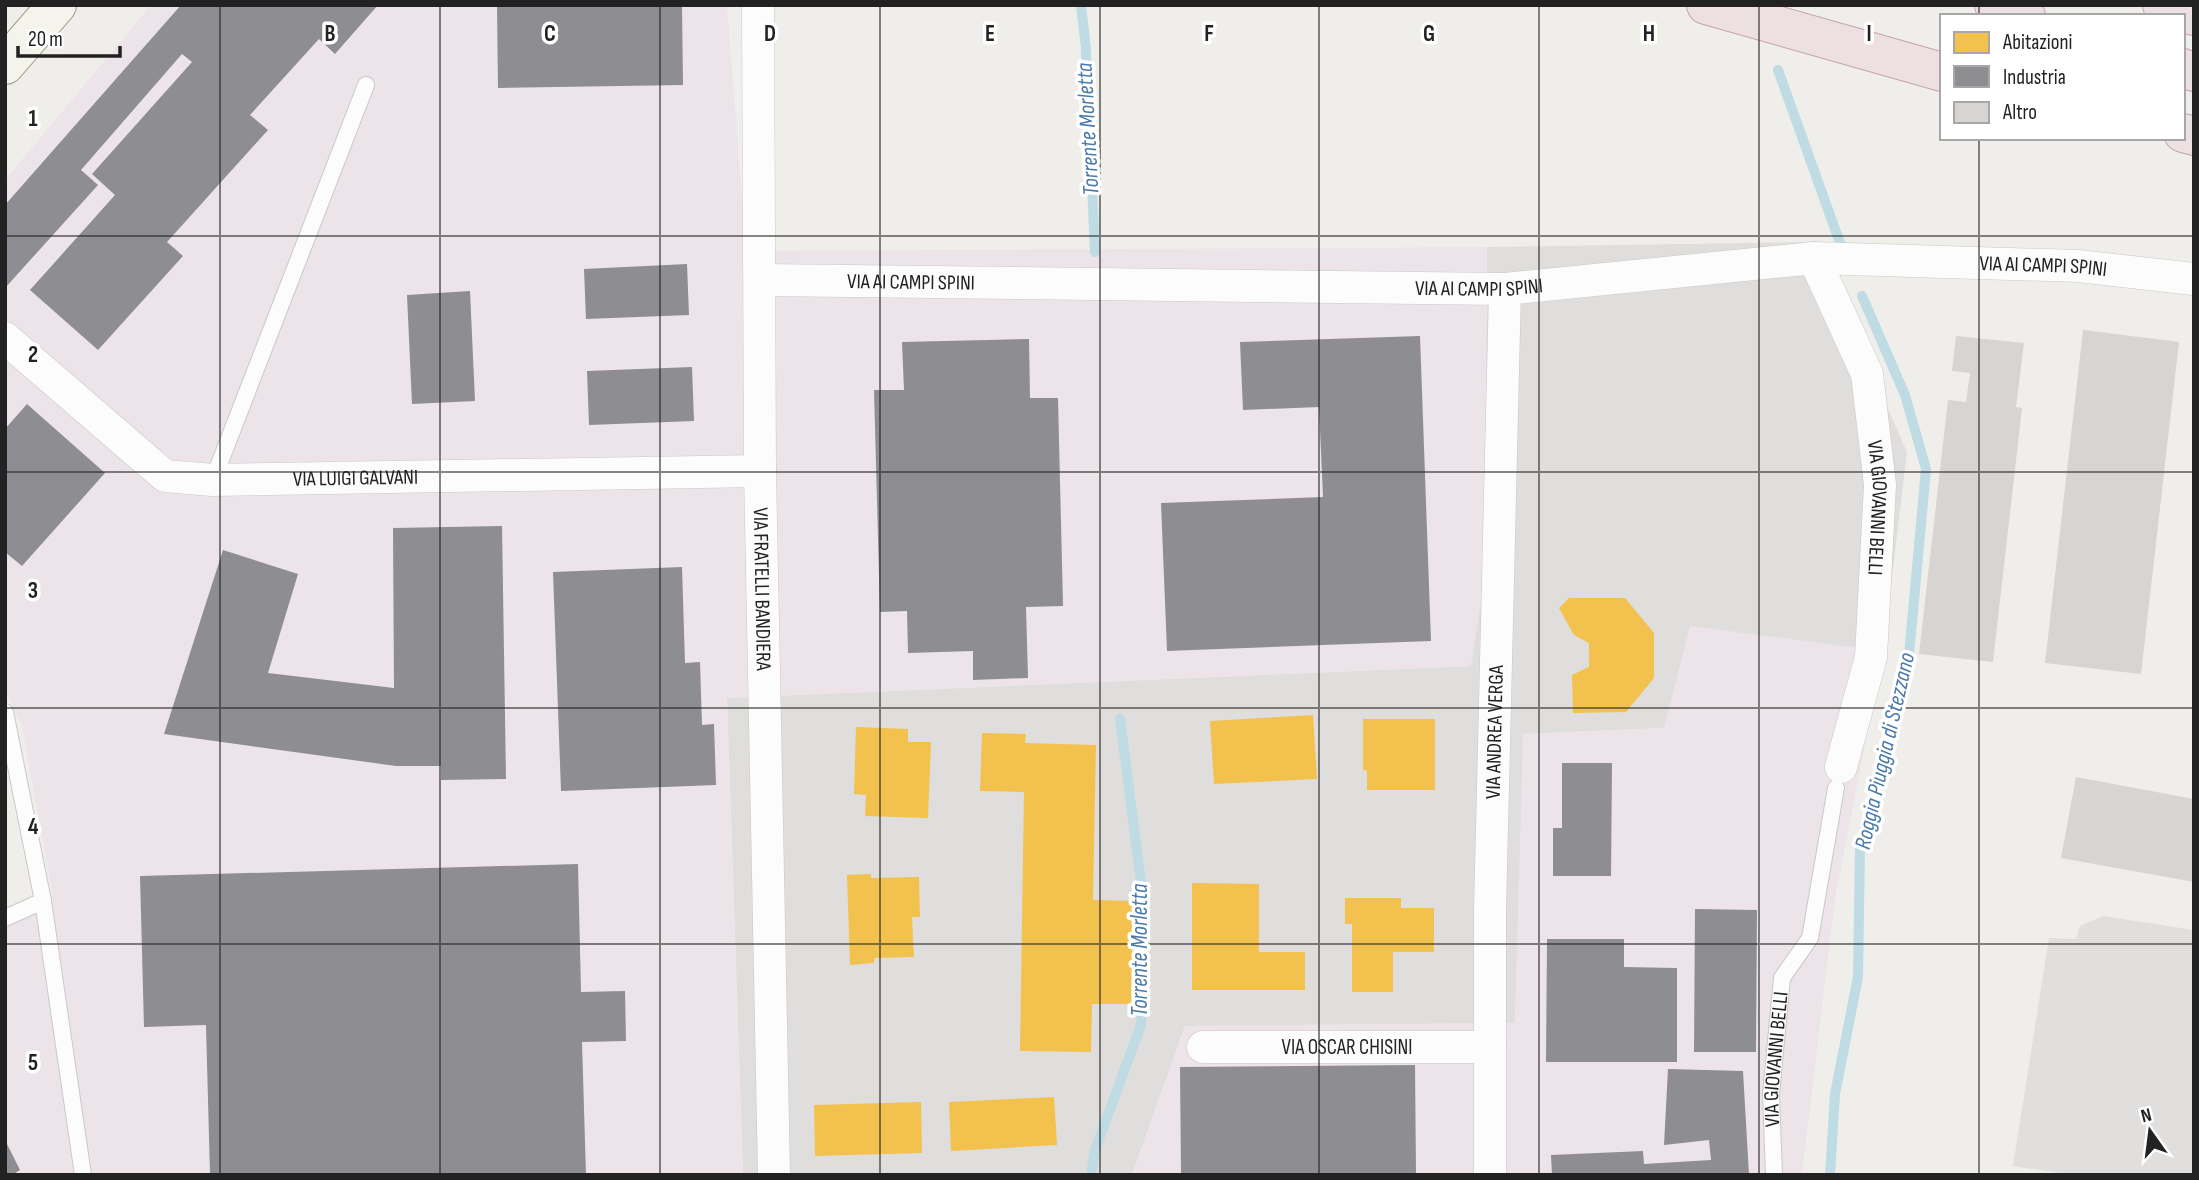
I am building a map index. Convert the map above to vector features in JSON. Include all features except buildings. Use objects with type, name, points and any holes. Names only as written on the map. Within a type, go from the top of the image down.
[{"type":"highway","points":[[1706,5],[1940,71]]},
{"type":"highway","points":[[1994,5],[2020,14]]},
{"type":"highway","points":[[2162,5],[2194,16]]},
{"type":"street","points":[[5,65],[57,5]]},
{"type":"street","name":"VIA FRATELLI BANDIERA","points":[[758,5],[760,471],[774,1175]]},
{"type":"street","name":"VIA AI CAMPI SPINI","points":[[761,280],[1505,289],[1814,258],[2078,266],[2194,279]]},
{"type":"street","name":"VIA GIOVANNI BELLI","points":[[1814,258],[1867,374],[1880,485],[1871,657],[1838,778]]},
{"type":"street","name":"VIA ANDREA VERGA","points":[[1490,1175],[1490,1046],[1505,289]]},
{"type":"street","name":"VIA LUIGI GALVANI","points":[[5,338],[164,476],[213,480],[760,471]]},
{"type":"street","name":"VIA OSCAR CHISINI","points":[[1203,1047],[1490,1046]]},
{"type":"lane","points":[[213,480],[366,85]]},
{"type":"lane","points":[[5,712],[43,901],[83,1175]]},
{"type":"lane","name":"VIA GIOVANNI BELLI","points":[[1774,1175],[1771,1094],[1782,978],[1810,938],[1838,778]]},
{"type":"lane","points":[[5,918],[43,901]]},
{"type":"shaded area","points":[[151,5],[727,5],[746,251],[1487,247],[1484,581],[1471,666],[727,698],[743,1175],[5,1175],[5,916],[52,893],[22,726],[5,690],[5,180]]},
{"type":"shaded area","points":[[1814,242],[1907,452],[1883,651],[1664,728],[1524,734],[1515,1023],[1185,1026],[1132,1175],[743,1175],[727,698],[1470,666],[1484,581],[1487,247]]},
{"type":"shaded area","points":[[1690,626],[1883,651],[1835,899],[1802,1175],[1132,1175],[1185,1026],[1515,1023],[1523,734],[1664,728]]},
{"type":"shaded area","points":[[2103,916],[2194,930],[2194,1175],[2073,1175],[2013,1166],[2049,938],[2076,939],[2080,926]]},
{"type":"waterway","name":"Torrente Morletta","points":[[1081,5],[1086,49],[1095,252]]},
{"type":"waterway","name":"Roggia Piuggia di Stezzano","points":[[1778,70],[1840,243]]},
{"type":"waterway","name":"Roggia Piuggia di Stezzano","points":[[1830,1175],[1835,1094],[1858,977],[1860,845],[1907,677],[1926,469],[1905,395],[1862,296]]},
{"type":"waterway","name":"Torrente Morletta","points":[[1091,1175],[1095,1150],[1141,1025],[1144,959],[1141,882],[1120,719]]}]
